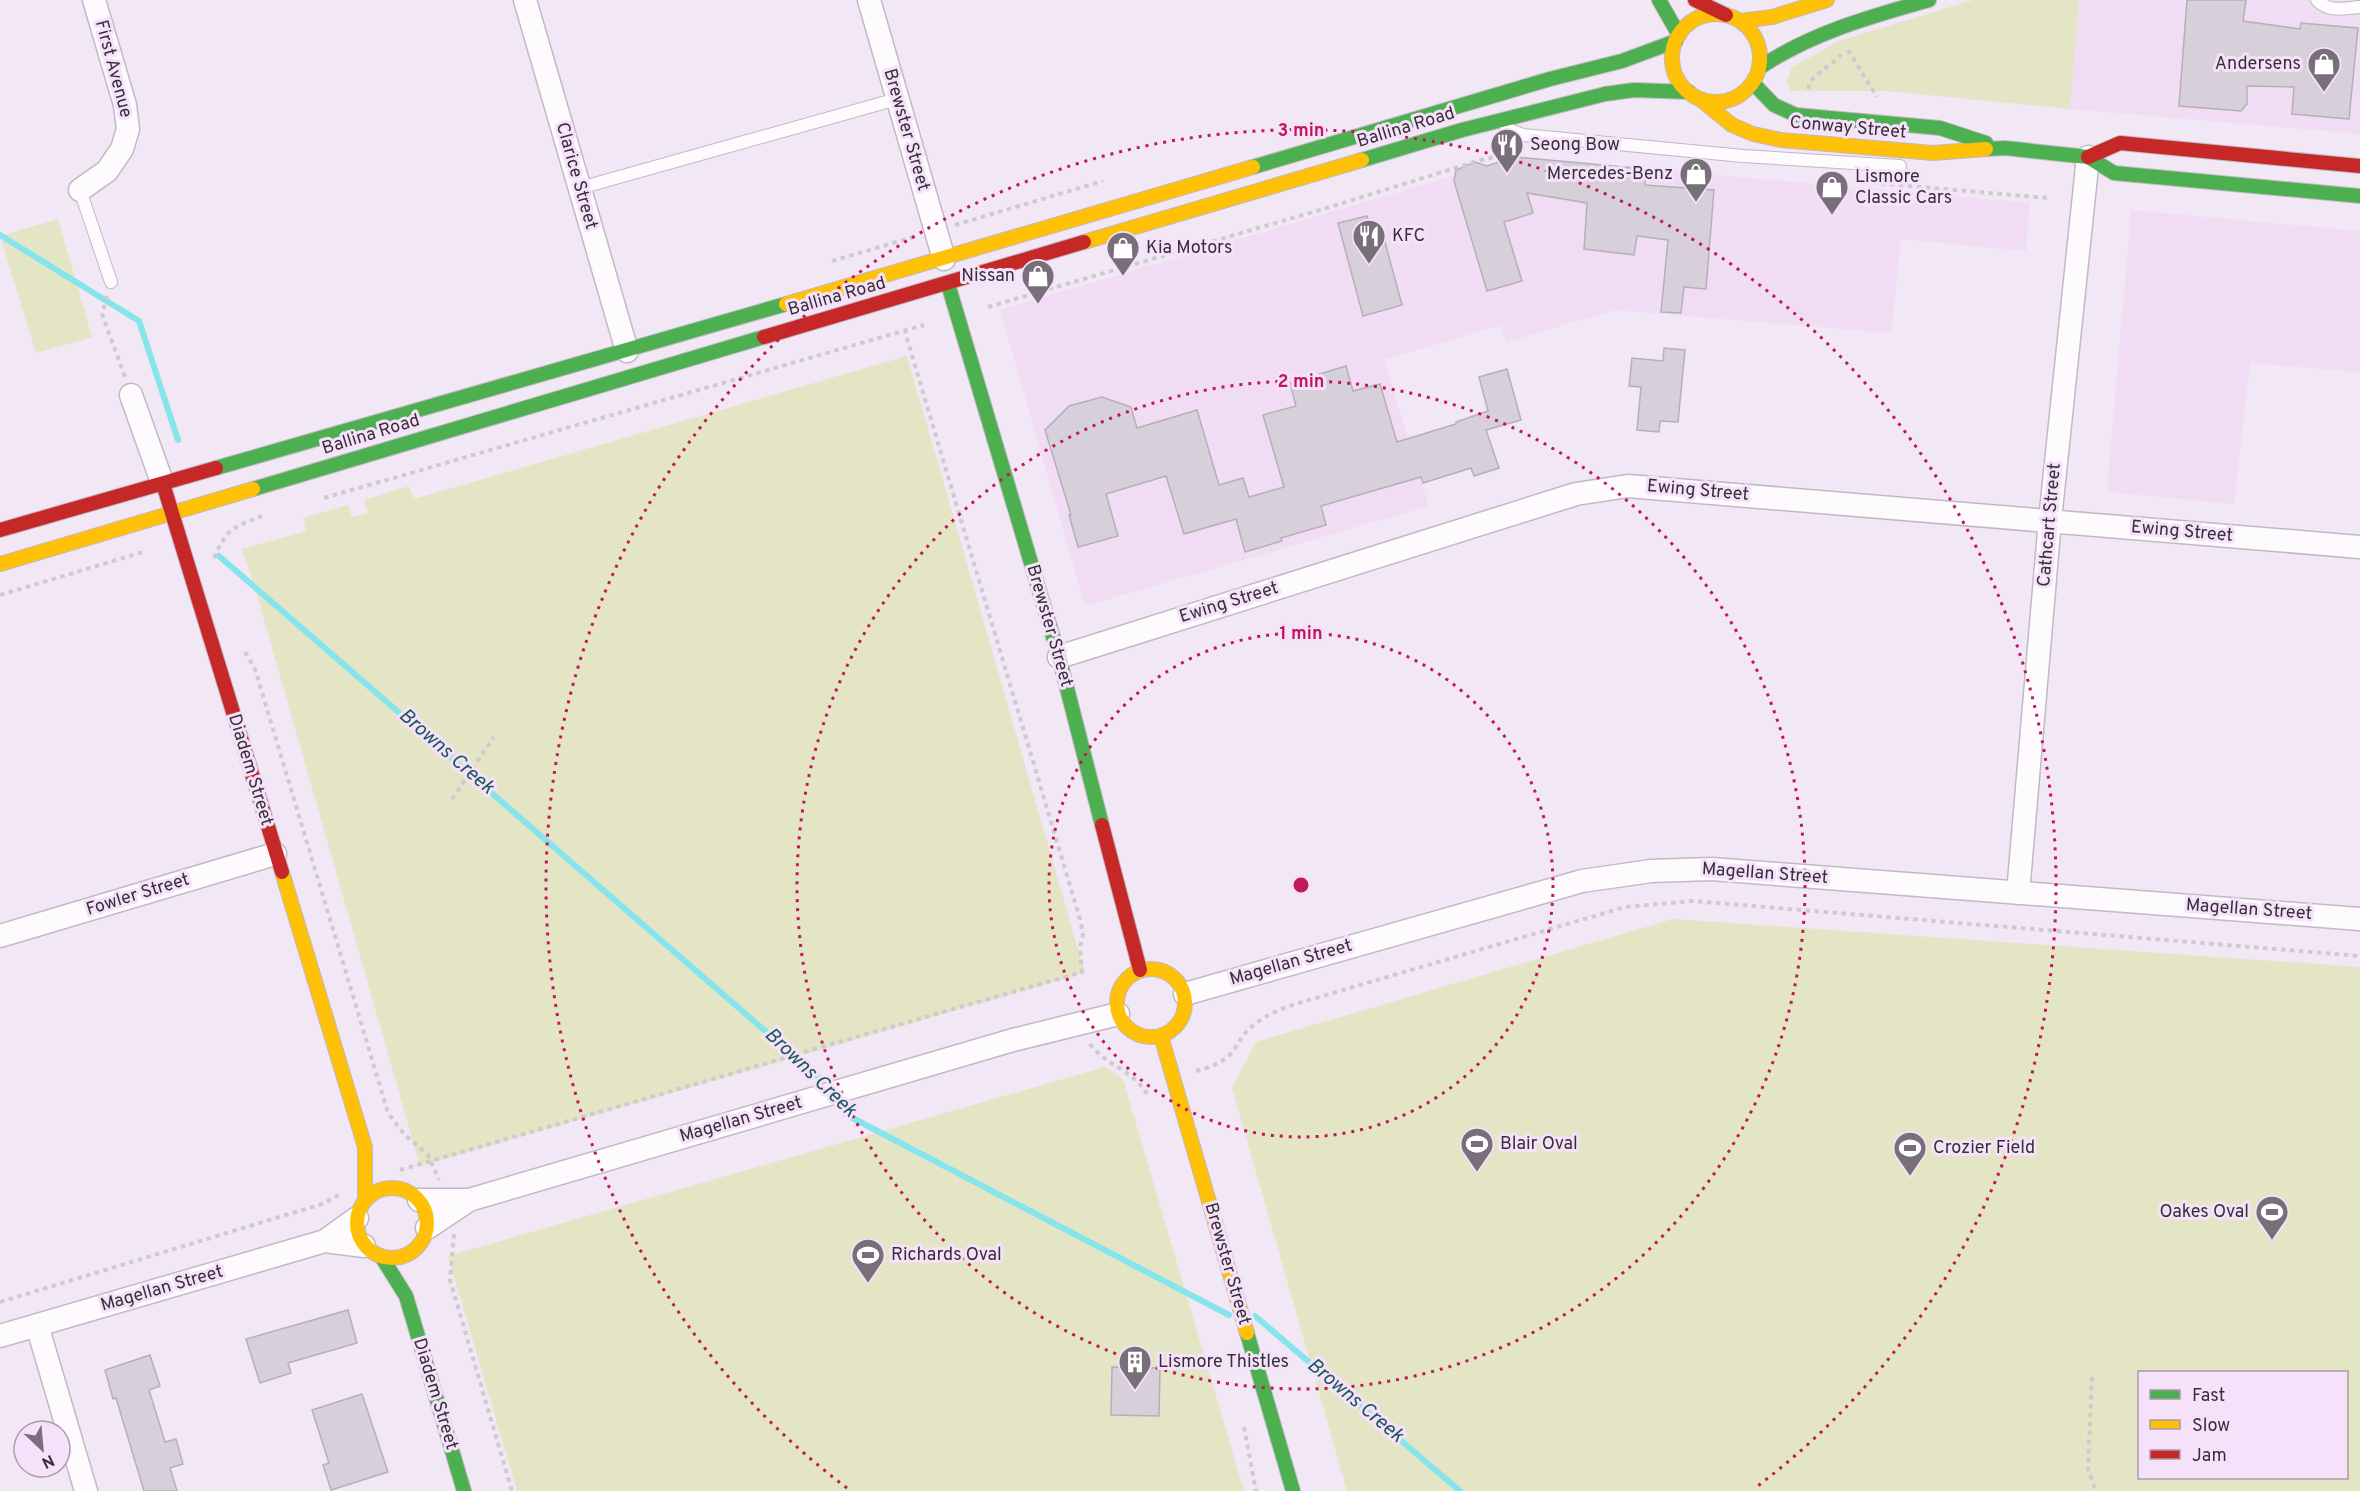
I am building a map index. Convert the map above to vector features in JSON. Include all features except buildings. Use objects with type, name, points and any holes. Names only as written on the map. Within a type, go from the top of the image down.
[{"type":"main road","points":[[1659,0],[1677,38]]},
{"type":"main road","points":[[1695,0],[1740,21],[1748,28],[1759,47],[1759,68],[1753,83],[1732,99],[1720,102],[1694,95],[1679,82],[1675,72],[1673,51],[1677,38],[1685,27],[1703,16],[1726,15]]},
{"type":"main road","points":[[1740,21],[1772,16],[1827,0]]},
{"type":"main road","points":[[1759,68],[1783,51],[1811,36],[1929,0]]},
{"type":"main road","name":"Ballina Road","points":[[0,530],[944,259],[1550,79],[1622,61],[1677,38]]},
{"type":"main road","name":"Conway Street","points":[[1753,83],[1774,105],[1796,115],[1940,128],[2005,148]]},
{"type":"main road","name":"Ballina Road","points":[[0,564],[1501,120],[1605,94],[1634,90],[1694,95]]},
{"type":"main road","name":"Conway Street","points":[[1694,95],[1732,125],[1781,140],[1933,153],[2005,148],[2088,157],[2114,173],[2360,196]]},
{"type":"main road","name":"Conway Street","points":[[2088,157],[2120,143],[2360,166]]},
{"type":"main road","name":"Brewster Street","points":[[948,284],[1059,657],[1140,970]]},
{"type":"main road","name":"Diadem Street","points":[[162,482],[174,514],[365,1147],[392,1187]]},
{"type":"main road","points":[[1159,969],[1168,973],[1181,985],[1186,1003],[1181,1020],[1169,1033],[1153,1037],[1138,1035],[1126,1027],[1118,1014],[1119,991],[1127,978],[1140,970],[1159,969]]},
{"type":"main road","name":"Brewster Street","points":[[1161,1036],[1293,1491]]},
{"type":"main road","name":"Diadem Street","points":[[361,1208],[365,1147]]},
{"type":"main road","points":[[392,1187],[402,1189],[419,1200],[424,1208],[427,1228],[424,1238],[410,1253],[391,1258],[373,1251],[357,1227],[361,1208],[382,1189],[392,1187]]},
{"type":"main road","name":"Diadem Street","points":[[373,1251],[406,1296],[465,1491]]},
{"type":"main road","name":"Diadem Street","points":[[406,1296],[410,1253]]},
{"type":"street","name":"First Avenue","points":[[80,190],[107,171],[122,149],[128,129],[125,105],[94,0]]},
{"type":"street","name":"Clarice Street","points":[[525,0],[627,351]]},
{"type":"street","name":"Brewster Street","points":[[869,0],[944,259]]},
{"type":"street","name":"Cathcart Street","points":[[2018,893],[2050,520],[2088,157]]},
{"type":"street","name":"Diadem Street","points":[[131,395],[162,482]]},
{"type":"street","name":"Ewing Street","points":[[1059,657],[1576,494],[1628,486],[2360,547]]},
{"type":"street","name":"Fowler Street","points":[[0,936],[275,854]]},
{"type":"street","name":"Magellan Street","points":[[1185,994],[1581,881],[1651,871],[1712,869],[2360,919]]},
{"type":"street","name":"Magellan Street","points":[[419,1200],[469,1200],[1014,1040],[1118,1014]]},
{"type":"street","name":"Magellan Street","points":[[427,1228],[469,1200]]},
{"type":"street","name":"Magellan Street","points":[[0,1336],[324,1241],[361,1208]]},
{"type":"street","name":"Magellan Street","points":[[324,1241],[373,1251]]},
{"type":"street","points":[[37,1325],[86,1491]]},
{"type":"lane","points":[[2317,0],[2331,9],[2360,7]]},
{"type":"lane","points":[[580,188],[897,99]]},
{"type":"lane","points":[[1501,120],[1508,129],[1523,135],[1743,156],[1913,165],[1933,153]]},
{"type":"lane","points":[[80,190],[111,282]]},
{"type":"path","points":[[1807,92],[1815,75],[1837,60],[1845,46],[1877,98]]},
{"type":"path","points":[[988,307],[1320,210],[1481,160],[1517,152],[1529,153]]},
{"type":"path","points":[[1852,181],[2047,198]]},
{"type":"path","points":[[102,314],[131,395]]},
{"type":"path","points":[[323,498],[924,326]]},
{"type":"path","points":[[804,1052],[1082,972],[1080,948],[1083,934],[1080,919],[905,332]]},
{"type":"path","points":[[213,562],[221,543],[231,529],[266,515]]},
{"type":"path","points":[[0,595],[143,552]]},
{"type":"path","points":[[242,647],[255,669],[388,1113],[404,1134],[428,1155],[440,1183]]},
{"type":"path","points":[[452,800],[494,737]]},
{"type":"path","points":[[1196,1072],[1218,1064],[1233,1052],[1241,1038],[1251,1028],[1268,1015],[1292,1005],[1625,907],[1692,901],[2360,956]]},
{"type":"path","points":[[1090,1044],[1095,1051],[1129,1073],[1149,1096],[1153,1107]]},
{"type":"path","points":[[400,1170],[784,1058]]},
{"type":"path","points":[[0,1302],[322,1204],[344,1191]]},
{"type":"path","points":[[454,1230],[450,1280],[512,1491]]},
{"type":"path","points":[[2092,1377],[2088,1468],[2096,1491]]},
{"type":"shaded area","points":[[2079,0],[2360,0],[2360,134],[2070,109]]},
{"type":"shaded area","points":[[1525,158],[2030,203],[2026,251],[1901,239],[1891,333],[1615,310],[1506,342],[1501,325],[1384,360],[1429,506],[1085,606],[1000,310],[1490,165]]},
{"type":"shaded area","points":[[2131,210],[2360,231],[2360,372],[2250,363],[2234,504],[2107,492]]},
{"type":"green space","points":[[1973,0],[2079,0],[2070,109],[1887,91],[1790,91],[1787,80],[1792,67],[1839,41]]},
{"type":"green space","points":[[58,219],[92,337],[36,353],[0,236]]},
{"type":"green space","points":[[907,356],[1085,973],[420,1166],[242,549],[306,531],[303,518],[348,505],[352,517],[368,513],[364,500],[409,486],[414,499]]},
{"type":"green space","points":[[1673,919],[2360,967],[2360,1491],[1347,1491],[1232,1088],[1256,1042]]},
{"type":"green space","points":[[1105,1067],[1123,1079],[1244,1491],[517,1491],[448,1256]]},
{"type":"waterway","points":[[0,235],[139,321],[178,440]]},
{"type":"waterway","name":"Browns Creek","points":[[219,556],[832,1089]]},
{"type":"waterway","name":"Browns Creek","points":[[838,1097],[845,1114],[1229,1315]]},
{"type":"waterway","name":"Browns Creek","points":[[1255,1316],[1460,1491]]},
{"type":"traffic: fast","points":[[1659,0],[1679,35]]},
{"type":"traffic: fast","points":[[1759,68],[1799,45],[1841,27],[1929,0]]},
{"type":"traffic: fast","points":[[1253,167],[1550,79],[1622,61],[1676,41]]},
{"type":"traffic: fast","points":[[1753,83],[1774,105],[1796,115],[1940,128],[1986,143]]},
{"type":"traffic: fast","points":[[1362,160],[1462,130],[1605,94],[1634,90],[1689,92]]},
{"type":"traffic: fast","points":[[1986,149],[2005,148],[2088,157],[2114,173],[2360,196]]},
{"type":"traffic: fast","points":[[948,284],[1059,657],[1102,825]]},
{"type":"traffic: fast","points":[[216,468],[786,304]]},
{"type":"traffic: fast","points":[[253,489],[764,337]]},
{"type":"traffic: fast","points":[[381,1256],[406,1296],[464,1491]]},
{"type":"traffic: fast","points":[[1247,1333],[1293,1491]]},
{"type":"traffic: slow","points":[[1740,21],[1772,17],[1827,0]]},
{"type":"traffic: slow","points":[[1716,14],[1733,18],[1747,27],[1756,41],[1760,58],[1756,75],[1747,89],[1733,98],[1716,102],[1699,98],[1685,89],[1676,75],[1672,58],[1676,41],[1685,27],[1699,18],[1716,14]]},
{"type":"traffic: slow","points":[[1700,99],[1732,125],[1753,134],[1781,140],[1933,153],[1986,149]]},
{"type":"traffic: slow","points":[[1084,242],[1362,160]]},
{"type":"traffic: slow","points":[[786,304],[1253,167]]},
{"type":"traffic: slow","points":[[0,564],[253,489]]},
{"type":"traffic: slow","points":[[282,872],[365,1147],[365,1199]]},
{"type":"traffic: slow","points":[[1144,969],[1158,969],[1170,974],[1180,984],[1185,1003],[1180,1022],[1170,1032],[1158,1037],[1144,1037],[1132,1032],[1122,1022],[1117,1010],[1117,996],[1122,984],[1132,974],[1144,969]]},
{"type":"traffic: slow","points":[[1161,1036],[1247,1333]]},
{"type":"traffic: slow","points":[[392,1188],[405,1191],[417,1198],[424,1210],[427,1223],[424,1236],[417,1248],[405,1255],[392,1258],[379,1255],[367,1248],[360,1236],[357,1223],[360,1210],[367,1198],[379,1191],[392,1188]]},
{"type":"traffic: jam","points":[[1695,0],[1726,15]]},
{"type":"traffic: jam","points":[[2088,157],[2120,143],[2360,166]]},
{"type":"traffic: jam","points":[[764,337],[1084,242]]},
{"type":"traffic: jam","points":[[0,530],[216,468]]},
{"type":"traffic: jam","points":[[164,487],[282,872]]},
{"type":"traffic: jam","points":[[1102,825],[1140,970]]},
{"type":"place","name":"Andersens","points":[[2324,93]]},
{"type":"place","name":"Seong Bow","points":[[1507,174]]},
{"type":"place","name":"Mercedes-Benz","points":[[1696,203]]},
{"type":"place","name":"Lismore Classic Cars","points":[[1832,216]]},
{"type":"place","name":"KFC","points":[[1369,265]]},
{"type":"place","name":"Kia Motors","points":[[1123,277]]},
{"type":"place","name":"Nissan","points":[[1038,305]]},
{"type":"place","name":"Blair Oval","points":[[1477,1173]]},
{"type":"place","name":"Crozier Field","points":[[1910,1177]]},
{"type":"place","name":"Oakes Oval","points":[[2272,1241]]},
{"type":"place","name":"Richards Oval","points":[[868,1284]]},
{"type":"place","name":"Lismore Thistles","points":[[1135,1391]]}]
